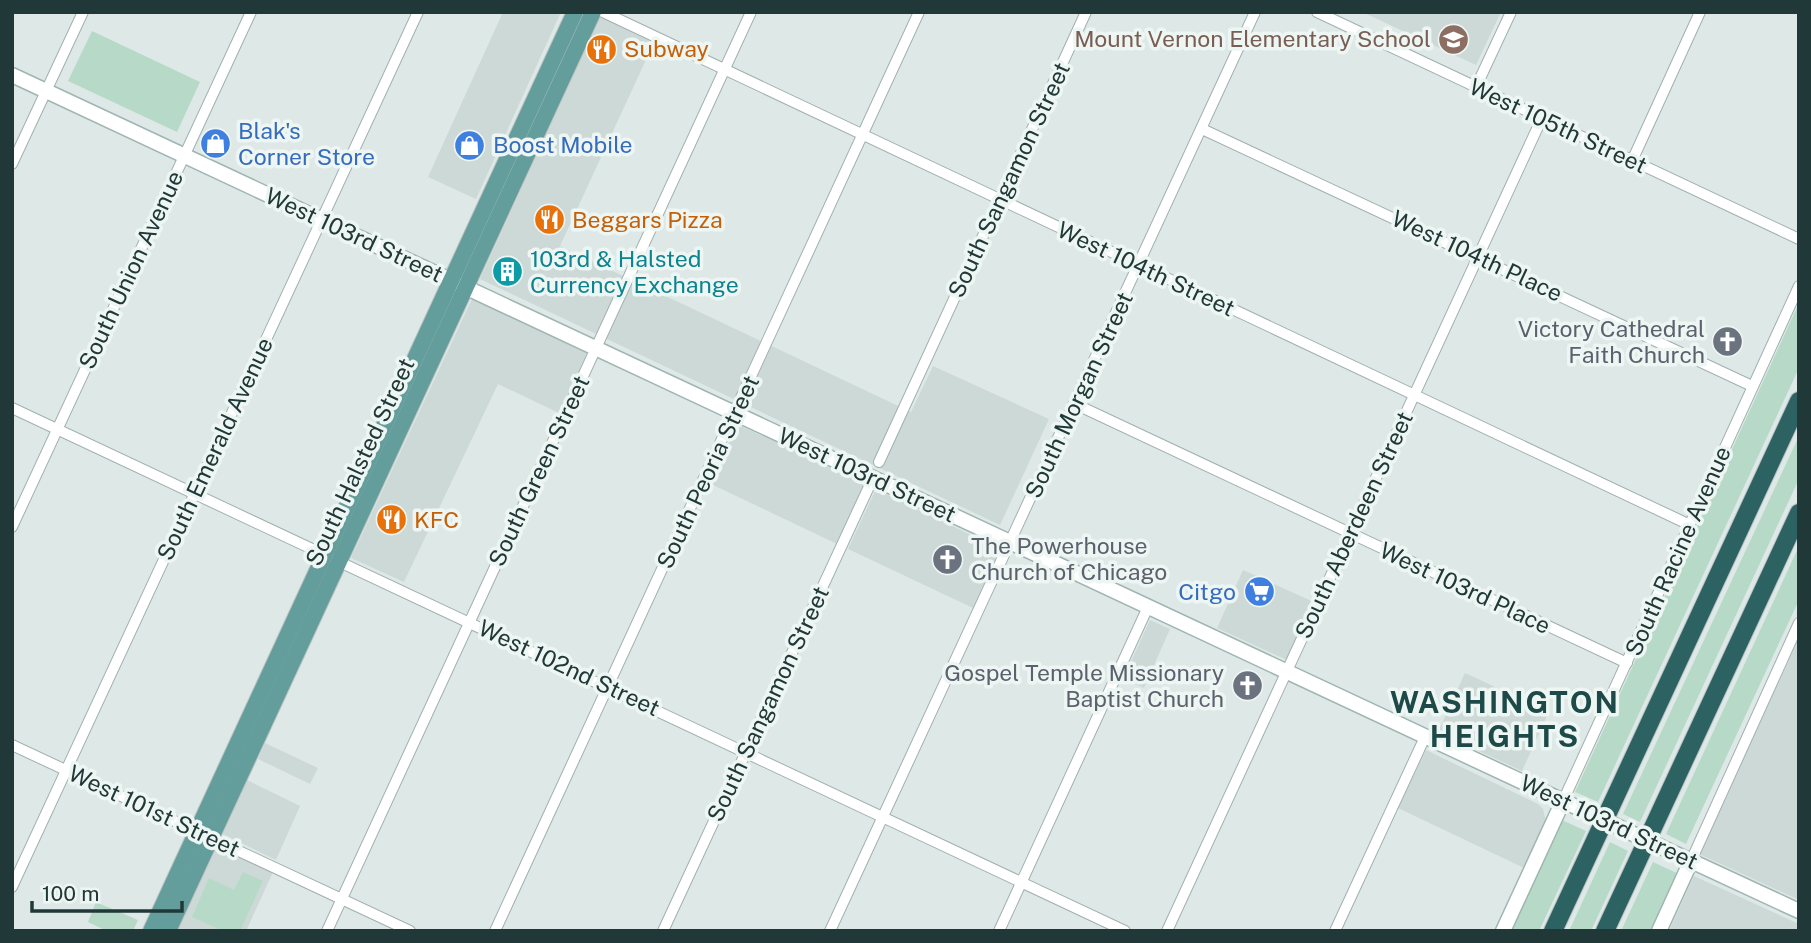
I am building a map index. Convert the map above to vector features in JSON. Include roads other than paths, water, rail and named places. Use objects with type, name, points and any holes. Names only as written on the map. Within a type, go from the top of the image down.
[{"type":"highway","points":[[1553,931],[1799,401]]},
{"type":"highway","points":[[1605,931],[1799,513]]},
{"type":"main road","name":"South Halsted Street","points":[[459,284],[575,12]]},
{"type":"main road","name":"South Halsted Street","points":[[151,931],[204,834],[459,284],[593,12]]},
{"type":"main road","name":"West 103rd Street","points":[[12,75],[1799,911]]},
{"type":"main road","name":"South Racine Avenue","points":[[1503,931],[1563,801]]},
{"type":"main road","name":"South Halsted Street","points":[[168,931],[204,834]]},
{"type":"main road","points":[[1659,931],[1692,861]]},
{"type":"street","points":[[12,164],[83,12]]},
{"type":"street","name":"South Union Avenue","points":[[12,527],[251,12]]},
{"type":"street","name":"South Emerald Avenue","points":[[12,887],[418,12]]},
{"type":"street","name":"West 104th Street","points":[[603,12],[1690,525]]},
{"type":"street","name":"South Green Street","points":[[327,931],[751,12]]},
{"type":"street","name":"South Peoria Street","points":[[495,931],[919,12]]},
{"type":"street","name":"South Sangamon Street","points":[[879,462],[1086,12]]},
{"type":"street","name":"South Morgan Street","points":[[830,931],[1255,12]]},
{"type":"street","name":"West 105th Street","points":[[1317,12],[1799,239]]},
{"type":"street","points":[[1476,87],[1511,12]]},
{"type":"street","points":[[1632,161],[1700,12]]},
{"type":"street","name":"South Aberdeen Street","points":[[1167,931],[1542,118]]},
{"type":"street","name":"West 104th Place","points":[[1202,128],[1752,386]]},
{"type":"street","name":"South Racine Avenue","points":[[1563,801],[1799,286]]},
{"type":"street","name":"West 103rd Place","points":[[1074,404],[1627,663]]},
{"type":"street","name":"West 102nd Street","points":[[12,408],[333,556],[1125,931]]},
{"type":"street","name":"South Sangamon Street","points":[[663,931],[873,478]]},
{"type":"street","points":[[999,931],[1147,607]]},
{"type":"street","points":[[1692,861],[1799,623]]},
{"type":"street","points":[[1335,931],[1425,737]]},
{"type":"street","name":"West 101st Street","points":[[12,745],[410,931]]},
{"type":"place","name":"Mount Vernon Elementary School","points":[[1454,39]]},
{"type":"place","name":"Subway","points":[[601,49]]},
{"type":"place","name":"Blak's Corner Store","points":[[215,144]]},
{"type":"place","name":"Boost Mobile","points":[[470,145]]},
{"type":"place","name":"Beggars Pizza","points":[[549,220]]},
{"type":"place","name":"103rd & Halsted Currency Exchange","points":[[507,272]]},
{"type":"place","name":"Victory Cathedral Faith Church","points":[[1728,342]]},
{"type":"place","name":"KFC","points":[[391,520]]},
{"type":"place","name":"The Powerhouse Church of Chicago","points":[[948,559]]},
{"type":"place","name":"Citgo","points":[[1259,592]]},
{"type":"place","name":"Gospel Temple Missionary Baptist Church","points":[[1247,686]]},
{"type":"district","name":"WASHINGTON HEIGHTS","points":[[1505,720]]}]
